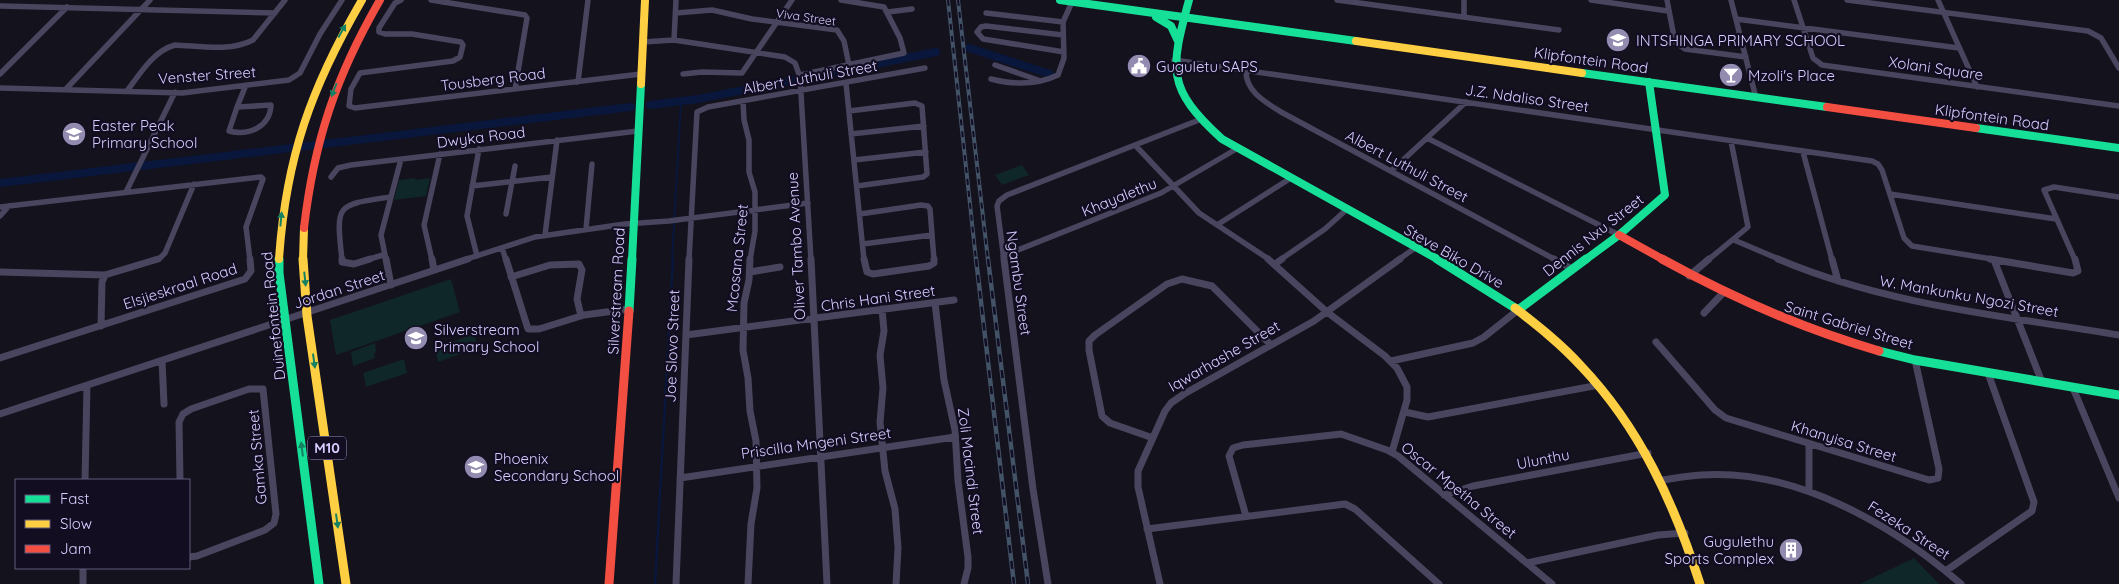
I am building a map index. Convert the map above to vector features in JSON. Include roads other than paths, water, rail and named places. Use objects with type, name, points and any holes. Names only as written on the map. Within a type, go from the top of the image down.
[{"type":"main road","name":"Duinefontein Road","points":[[319,584],[279,273],[279,249],[283,200],[291,158],[310,97],[322,69],[344,28],[362,0]]},
{"type":"main road","name":"M10","points":[[346,584],[308,312],[304,246],[308,181],[317,138],[342,70],[362,28],[380,0]]},
{"type":"main road","name":"Silverstream Road","points":[[609,584],[629,309],[645,0]]},
{"type":"main road","name":"Klipfontein Road","points":[[1060,0],[2119,148]]},
{"type":"main road","name":"Steve Biko Drive","points":[[1190,0],[1178,41],[1174,60],[1174,74],[1182,97],[1199,120],[1214,133],[1238,148],[1415,248],[1518,310],[1551,336],[1599,385],[1626,418],[1648,453],[1663,480],[1686,533],[1700,584]]},
{"type":"main road","points":[[1149,13],[1171,26],[1178,41]]},
{"type":"main road","name":"Dennis Nxu Street","points":[[1518,310],[1619,235],[1665,195],[1649,82]]},
{"type":"main road","name":"Saint Gabriel Street","points":[[1619,235],[1689,276],[1723,293],[1801,326],[1856,345],[1915,360],[2119,395]]},
{"type":"street","points":[[1,6],[7,0]]},
{"type":"street","points":[[66,90],[150,0]]},
{"type":"street","points":[[127,91],[164,48],[175,45],[245,45],[256,37],[285,0]]},
{"type":"street","name":"Venster Street","points":[[0,88],[175,92],[289,80],[298,74],[320,34],[342,0]]},
{"type":"street","name":"Tousberg Road","points":[[401,0],[395,3],[379,28],[379,32],[385,34],[419,35],[461,42],[463,45],[460,57],[453,61],[360,73],[356,78],[348,102],[349,106],[355,108],[641,74]]},
{"type":"street","points":[[431,0],[519,12],[526,16],[515,89]]},
{"type":"street","points":[[468,5],[473,0]]},
{"type":"street","points":[[578,82],[588,0]]},
{"type":"street","points":[[674,40],[676,0]]},
{"type":"street","points":[[683,74],[702,72],[739,74],[744,71],[792,0]]},
{"type":"street","points":[[643,42],[674,40],[789,58],[795,63],[800,78],[904,53],[900,38],[895,31],[888,12],[880,6],[841,0]]},
{"type":"street","points":[[1336,0],[1559,30]]},
{"type":"street","points":[[1464,0],[1464,17]]},
{"type":"street","points":[[1591,0],[1668,10]]},
{"type":"street","points":[[1666,0],[1675,42],[1680,47],[1746,58]]},
{"type":"street","points":[[1731,0],[1756,98]]},
{"type":"street","name":"Xolani Square","points":[[1794,0],[1813,58],[1822,65],[2119,106]]},
{"type":"street","points":[[1846,0],[2093,32],[2101,38],[2119,68]]},
{"type":"street","points":[[1938,0],[1977,87]]},
{"type":"street","points":[[991,79],[1004,83],[1040,81],[1054,78],[1060,73],[1064,52],[1063,22],[1072,2]]},
{"type":"street","points":[[1,6],[275,13]]},
{"type":"street","points":[[0,74],[67,7]]},
{"type":"street","points":[[888,12],[912,9]]},
{"type":"street","name":"Viva Street","points":[[676,13],[712,10],[776,22],[837,30],[842,34],[844,51],[849,65]]},
{"type":"street","points":[[986,13],[1063,22]]},
{"type":"street","points":[[1736,19],[1959,48]]},
{"type":"street","points":[[1063,35],[986,26],[981,27],[977,32],[983,39],[1064,52]]},
{"type":"street","name":"J.Z. Ndaliso Street","points":[[1174,60],[1876,163],[1882,170],[1890,194]]},
{"type":"street","points":[[995,65],[1040,81]]},
{"type":"street","name":"Albert Luthuli Street","points":[[699,110],[925,68]]},
{"type":"street","name":"Albert Luthuli Street","points":[[1246,70],[1246,77],[1252,88],[1267,103],[1572,269]]},
{"type":"street","name":"Oliver Tambo Avenue","points":[[800,78],[814,319],[826,584]]},
{"type":"street","points":[[846,83],[865,268],[867,272],[873,274],[932,265],[934,261],[930,209],[928,206],[921,205],[860,214]]},
{"type":"street","points":[[237,107],[266,104],[272,107],[262,127],[253,131],[234,133],[229,131],[229,128],[237,107],[246,85]]},
{"type":"street","points":[[126,192],[175,92]]},
{"type":"street","name":"Mcosana Street","points":[[743,101],[744,120],[749,140],[749,172],[755,192],[749,287],[744,303],[743,328],[743,350],[748,378],[757,466],[756,497],[751,524],[748,584]]},
{"type":"street","points":[[1391,171],[1466,102]]},
{"type":"street","points":[[849,111],[918,104],[922,106],[928,172],[925,176],[857,186]]},
{"type":"street","name":"Joe Slovo Street","points":[[676,584],[691,218],[696,118],[699,110]]},
{"type":"street","name":"Ngambu Street","points":[[1048,584],[997,206],[1003,197],[1199,120]]},
{"type":"street","points":[[852,134],[924,126]]},
{"type":"street","name":"Dwyka Road","points":[[331,177],[335,170],[342,167],[638,130]]},
{"type":"street","points":[[1427,138],[1619,235]]},
{"type":"street","points":[[545,235],[557,140]]},
{"type":"street","points":[[1689,276],[1748,229],[1749,225],[1731,141]]},
{"type":"street","points":[[1136,145],[1194,209],[1275,264],[1326,312],[1391,361],[1397,368],[1407,387],[1405,412],[1392,452]]},
{"type":"street","name":"Khayalethu","points":[[1003,256],[1174,187],[1238,148]]},
{"type":"street","points":[[477,256],[467,216],[479,150]]},
{"type":"street","points":[[854,160],[926,152]]},
{"type":"street","points":[[1803,152],[1838,281]]},
{"type":"street","points":[[434,270],[424,225],[440,154]]},
{"type":"street","points":[[391,284],[383,254],[381,234],[400,159]]},
{"type":"street","points":[[586,229],[592,164]]},
{"type":"street","points":[[506,214],[516,166]]},
{"type":"street","name":"Elsjieskraal Road","points":[[0,208],[254,176],[261,177],[262,179],[246,227],[251,271],[249,276],[241,281],[0,358]]},
{"type":"street","points":[[472,186],[552,177]]},
{"type":"street","points":[[1217,225],[1291,178]]},
{"type":"street","points":[[0,272],[105,275],[162,257],[194,184]]},
{"type":"street","points":[[2056,219],[1890,194],[1904,238],[1912,246],[2073,273],[2078,271],[2078,267],[2044,191],[2048,188],[2119,198]]},
{"type":"street","points":[[383,254],[354,264],[342,262],[340,214],[343,208],[351,203],[390,197]]},
{"type":"street","name":"Jordan Street","points":[[0,414],[391,284],[545,235],[808,203]]},
{"type":"street","points":[[0,216],[9,206]]},
{"type":"street","points":[[1275,264],[1325,229],[1346,210]]},
{"type":"street","points":[[863,244],[932,235]]},
{"type":"street","name":"W. Mankunku Ngozi Street","points":[[1734,240],[1777,259],[1838,281],[1903,300],[2119,335]]},
{"type":"street","points":[[502,248],[528,329],[539,329],[581,316],[629,309]]},
{"type":"street","name":"Iqwarhashe Street","points":[[1160,584],[1137,476],[1166,411],[1177,398],[1326,312],[1415,248]]},
{"type":"street","points":[[1994,260],[2042,382]]},
{"type":"street","points":[[511,277],[550,266],[579,264],[582,267],[578,299],[581,316]]},
{"type":"street","points":[[750,272],[780,267]]},
{"type":"street","points":[[101,326],[102,282],[105,275]]},
{"type":"street","points":[[1153,438],[1110,423],[1102,416],[1089,350],[1090,341],[1095,335],[1167,284],[1182,279],[1207,283],[1212,286],[1271,345]]},
{"type":"street","points":[[1704,313],[1723,293]]},
{"type":"street","name":"Chris Hani Street","points":[[686,335],[954,300]]},
{"type":"street","name":"Zoli Macindi Street","points":[[935,303],[944,380],[955,437],[958,481],[968,557],[968,568],[964,584]]},
{"type":"street","points":[[882,309],[884,332],[880,355],[883,388],[880,422],[886,479],[895,509],[898,548],[896,584]]},
{"type":"street","points":[[1391,361],[1473,343],[1484,337],[1518,310]]},
{"type":"street","name":"Khanyisa Street","points":[[1656,342],[1720,414],[1809,445],[1929,480],[1938,478],[1939,469],[1915,360]]},
{"type":"street","points":[[162,360],[164,404]]},
{"type":"street","points":[[1946,570],[2032,511],[2034,507],[2034,502],[1988,373]]},
{"type":"street","points":[[1405,412],[1428,417],[1599,385]]},
{"type":"street","points":[[85,479],[87,386]]},
{"type":"street","points":[[2073,388],[2118,495]]},
{"type":"street","name":"Gamka Street","points":[[179,479],[178,422],[183,414],[191,409],[249,389],[263,389],[276,514],[274,523],[265,530],[197,556],[190,557]]},
{"type":"street","name":"Oscar Mpetha Street","points":[[1246,516],[1229,456],[1230,450],[1236,446],[1336,434],[1346,435],[1392,452],[1552,584]]},
{"type":"street","name":"Priscilla Mngeni Street","points":[[680,478],[955,437]]},
{"type":"street","points":[[1809,445],[1809,491]]},
{"type":"street","name":"Ulunthu","points":[[1444,495],[1473,486],[1648,453]]},
{"type":"street","name":"Fezeka Street","points":[[1663,480],[1683,476],[1743,477],[1809,491],[1882,526],[1946,570],[1961,584]]},
{"type":"street","points":[[1147,529],[1339,504],[1350,506],[1439,584]]},
{"type":"street","points":[[1527,563],[1658,535],[1686,533]]},
{"type":"street","points":[[83,569],[83,584]]},
{"type":"waterway","points":[[969,48],[1050,74]]},
{"type":"waterway","points":[[650,105],[698,99],[936,52]]},
{"type":"waterway","points":[[672,260],[681,102]]},
{"type":"waterway","points":[[0,183],[631,107]]},
{"type":"waterway","points":[[655,584],[673,259]]},
{"type":"railway","points":[[948,0],[976,260]]},
{"type":"railway","points":[[958,0],[988,260]]},
{"type":"railway","points":[[976,259],[1014,584]]},
{"type":"railway","points":[[988,259],[1028,584]]},
{"type":"place","name":"INTSHINGA PRIMARY SCHOOL","points":[[1618,40]]},
{"type":"place","name":"Guguletu SAPS","points":[[1139,66]]},
{"type":"place","name":"Mzoli's Place","points":[[1731,75]]},
{"type":"place","name":"Easter Peak Primary School","points":[[74,134]]},
{"type":"place","name":"Silverstream Primary School","points":[[416,338]]},
{"type":"place","name":"Phoenix Secondary School","points":[[476,467]]},
{"type":"place","name":"Gugulethu Sports Complex","points":[[1791,550]]}]
